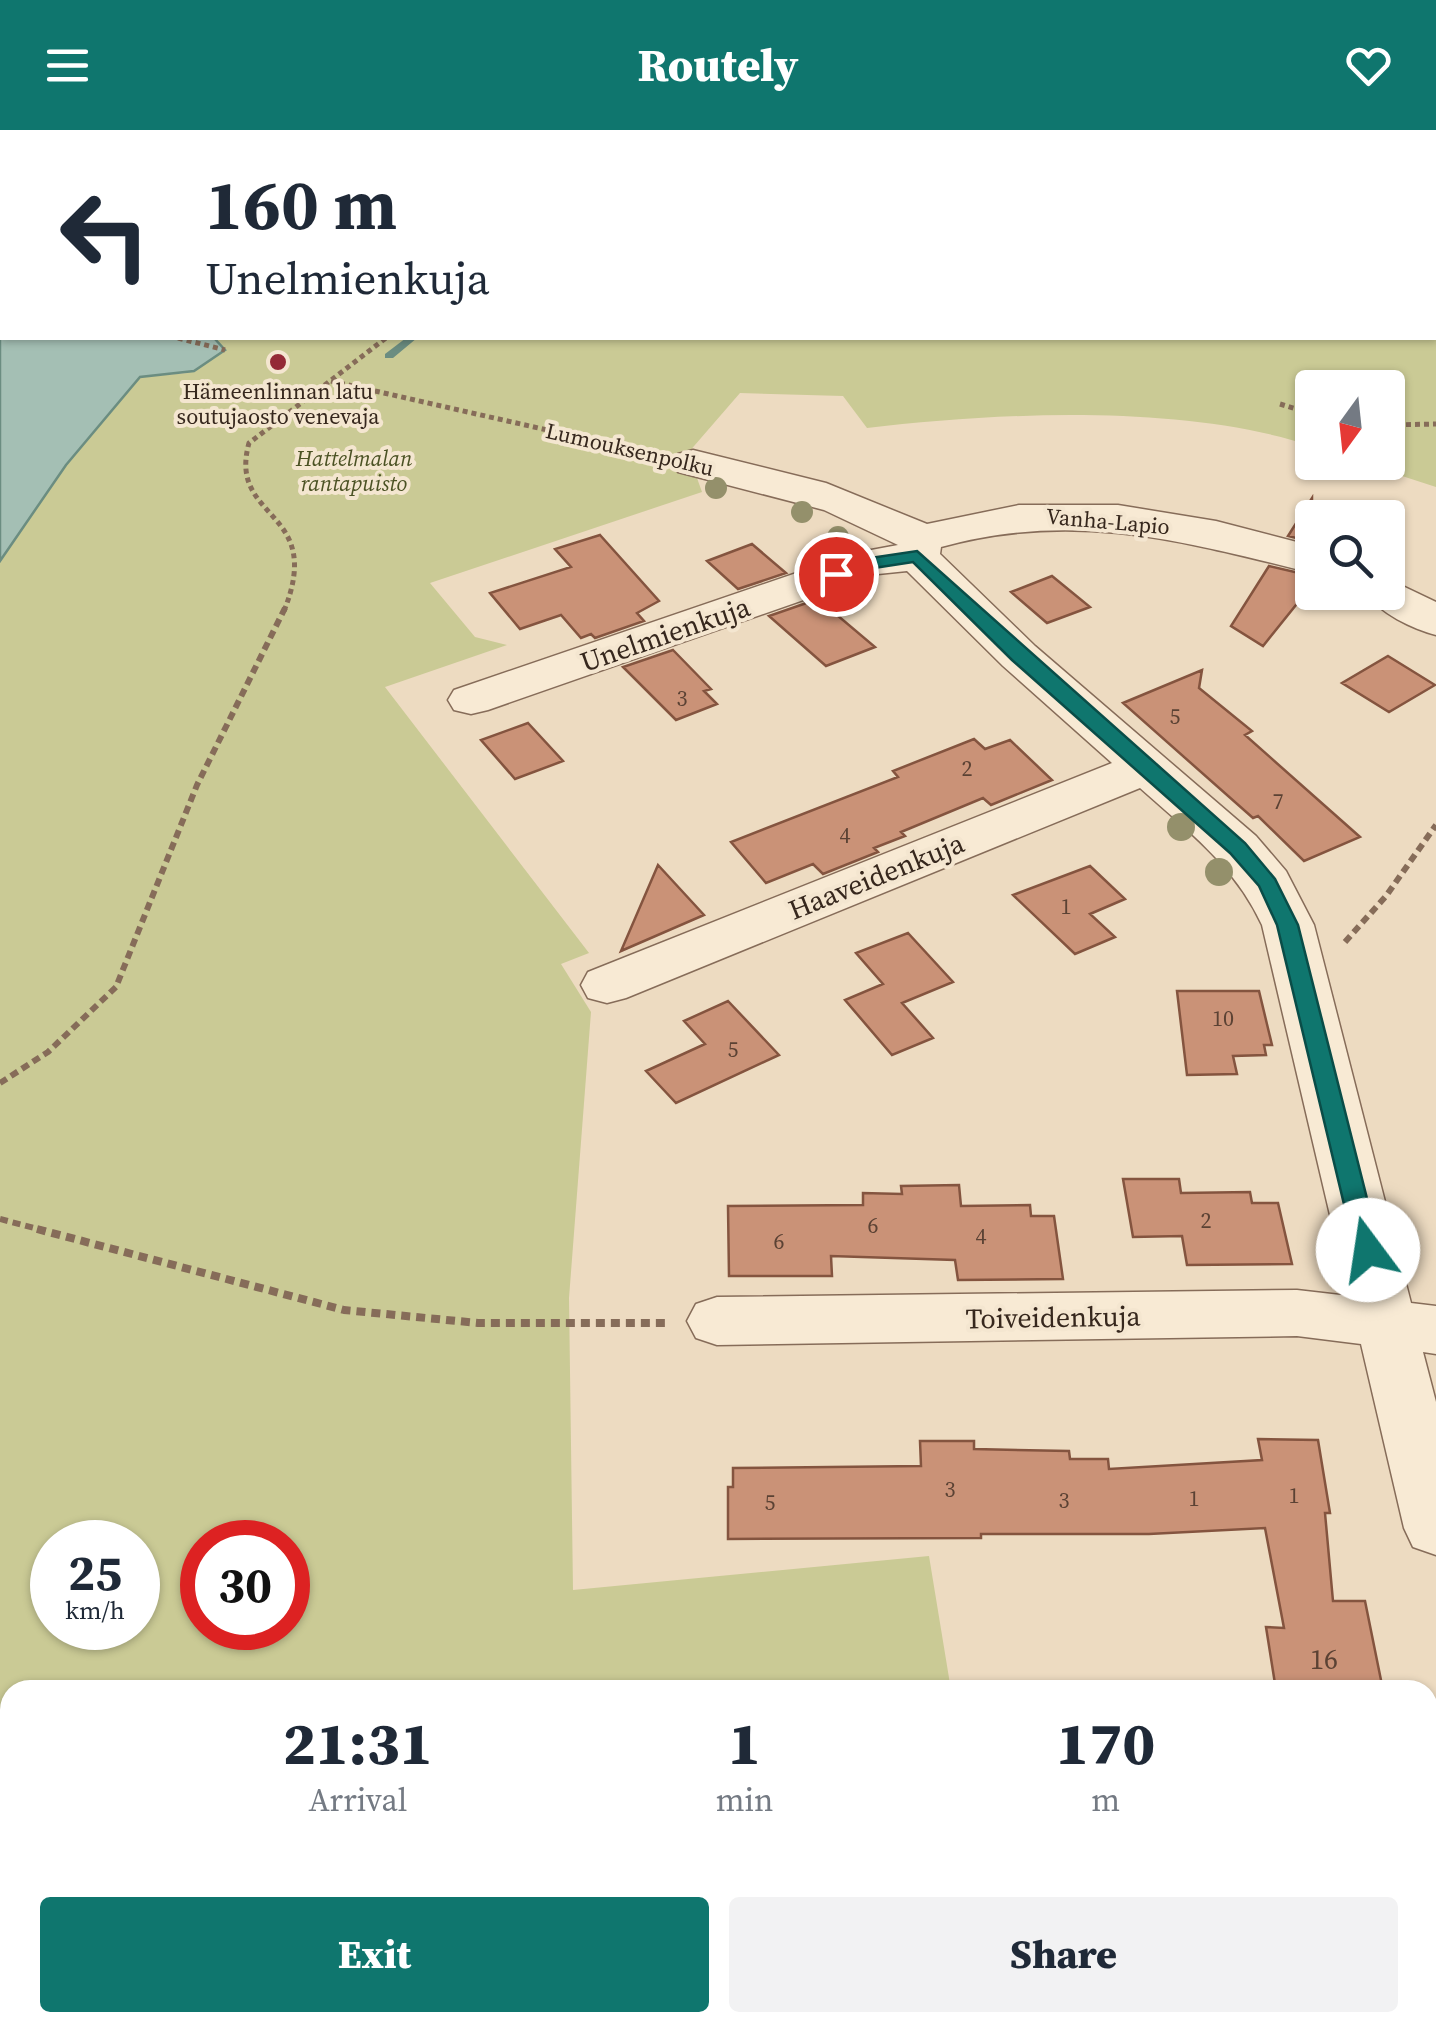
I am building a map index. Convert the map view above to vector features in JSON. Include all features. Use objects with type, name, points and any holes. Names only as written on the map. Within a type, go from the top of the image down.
[{"type":"street","name":"Lumouksenpolku","points":[[693,464],[825,493],[876,512],[919,548],[1018,656],[1238,848],[1268,884],[1288,925],[1301,990],[1412,1329],[1436,1528]]},
{"type":"street","name":"Vanha-Lapio","points":[[919,548],[991,518],[1074,515],[1191,529],[1295,556]]},
{"type":"street","name":"Unelmienkuja","points":[[470,700],[919,548]]},
{"type":"street","points":[[1405,603],[1436,621]]},
{"type":"street","name":"Haaveidenkuja","points":[[607,984],[1145,768]]},
{"type":"street","name":"Toiveidenkuja","points":[[717,1321],[1296,1314],[1412,1329]]},
{"type":"path","points":[[186,340],[225,350]]},
{"type":"path","points":[[0,1084],[48,1052],[116,987],[196,784],[278,626],[297,579],[294,550],[284,527],[249,491],[244,461],[250,443],[383,340]]},
{"type":"path","name":"Lumouksenpolku","points":[[330,381],[693,464]]},
{"type":"path","points":[[1280,404],[1295,409]]},
{"type":"path","points":[[1405,425],[1436,424]]},
{"type":"path","points":[[1301,990],[1386,896],[1436,825]]},
{"type":"path","points":[[0,1219],[344,1310],[478,1323],[614,1326],[717,1321]]},
{"type":"green space","name":"Hattelmalan rantapuisto","points":[[216,340],[1436,340],[1436,487],[1405,477],[1405,370],[1295,370],[1295,442],[1207,423],[1092,415],[975,418],[867,428],[843,396],[740,393],[688,453],[702,492],[430,583],[475,637],[507,645],[385,687],[589,953],[561,964],[591,1012],[569,1298],[573,1590],[929,1556],[949,1680],[0,1680],[0,561],[66,465],[140,377],[188,373],[225,349]]},
{"type":"shaded area","points":[[0,340],[216,340],[225,350],[194,371],[140,377],[66,465],[0,561]]},
{"type":"building","points":[[600,535],[659,601],[637,613],[644,621],[595,638],[591,634],[581,638],[561,615],[520,629],[490,593],[571,567],[555,549]]},
{"type":"building","points":[[752,544],[786,573],[738,589],[707,561]]},
{"type":"building","points":[[1269,566],[1295,572],[1295,606],[1263,646],[1231,626]]},
{"type":"building","points":[[1052,576],[1090,607],[1047,623],[1011,592]]},
{"type":"building","points":[[818,599],[875,647],[826,666],[769,616]]},
{"type":"building","points":[[673,650],[711,689],[704,691],[717,704],[676,720],[623,667]]},
{"type":"building","points":[[1388,656],[1435,685],[1389,712],[1342,683]]},
{"type":"building","points":[[1202,670],[1199,688],[1252,731],[1245,735],[1360,837],[1304,861],[1258,816],[1253,818],[1123,703]]},
{"type":"building","points":[[528,723],[563,761],[515,779],[481,740]]},
{"type":"building","points":[[974,739],[985,749],[1010,740],[1052,780],[991,805],[983,798],[901,832],[905,836],[874,848],[878,852],[823,874],[813,864],[766,883],[731,842],[898,777],[893,771]]},
{"type":"building","points":[[658,865],[704,915],[621,951]]},
{"type":"building","points":[[1090,866],[1125,899],[1090,914],[1115,937],[1075,954],[1013,895]]},
{"type":"building","points":[[908,933],[953,982],[902,1003],[933,1038],[892,1055],[845,1000],[883,984],[856,953]]},
{"type":"building","points":[[1177,991],[1259,991],[1272,1045],[1264,1045],[1266,1055],[1233,1056],[1237,1074],[1187,1075]]},
{"type":"building","points":[[728,1001],[779,1055],[676,1103],[646,1071],[705,1044],[684,1021]]},
{"type":"building","points":[[1123,1179],[1179,1179],[1181,1193],[1250,1192],[1252,1203],[1278,1203],[1292,1264],[1187,1265],[1182,1236],[1133,1237]]},
{"type":"building","points":[[959,1185],[961,1206],[1030,1205],[1031,1216],[1054,1216],[1063,1279],[958,1280],[955,1260],[831,1256],[832,1276],[729,1276],[728,1206],[863,1205],[863,1193],[902,1194],[901,1186]]},
{"type":"building","points":[[1258,1439],[1318,1440],[1330,1513],[1325,1513],[1333,1601],[1365,1601],[1381,1680],[1274,1680],[1266,1627],[1284,1628],[1265,1528],[1149,1534],[981,1534],[981,1538],[728,1539],[728,1487],[733,1487],[733,1468],[921,1466],[920,1441],[974,1441],[974,1449],[1069,1451],[1070,1459],[1108,1459],[1109,1469],[1262,1460]]},
{"type":"waterway","points":[[389,356],[409,340]]},
{"type":"place","name":"Hämeenlinnan latu soutujaosto venevaja","points":[[278,362]]},
{"type":"route","points":[[836,574],[871,562],[917,556],[1018,656],[1238,848],[1268,884],[1288,925],[1368,1250]]}]
